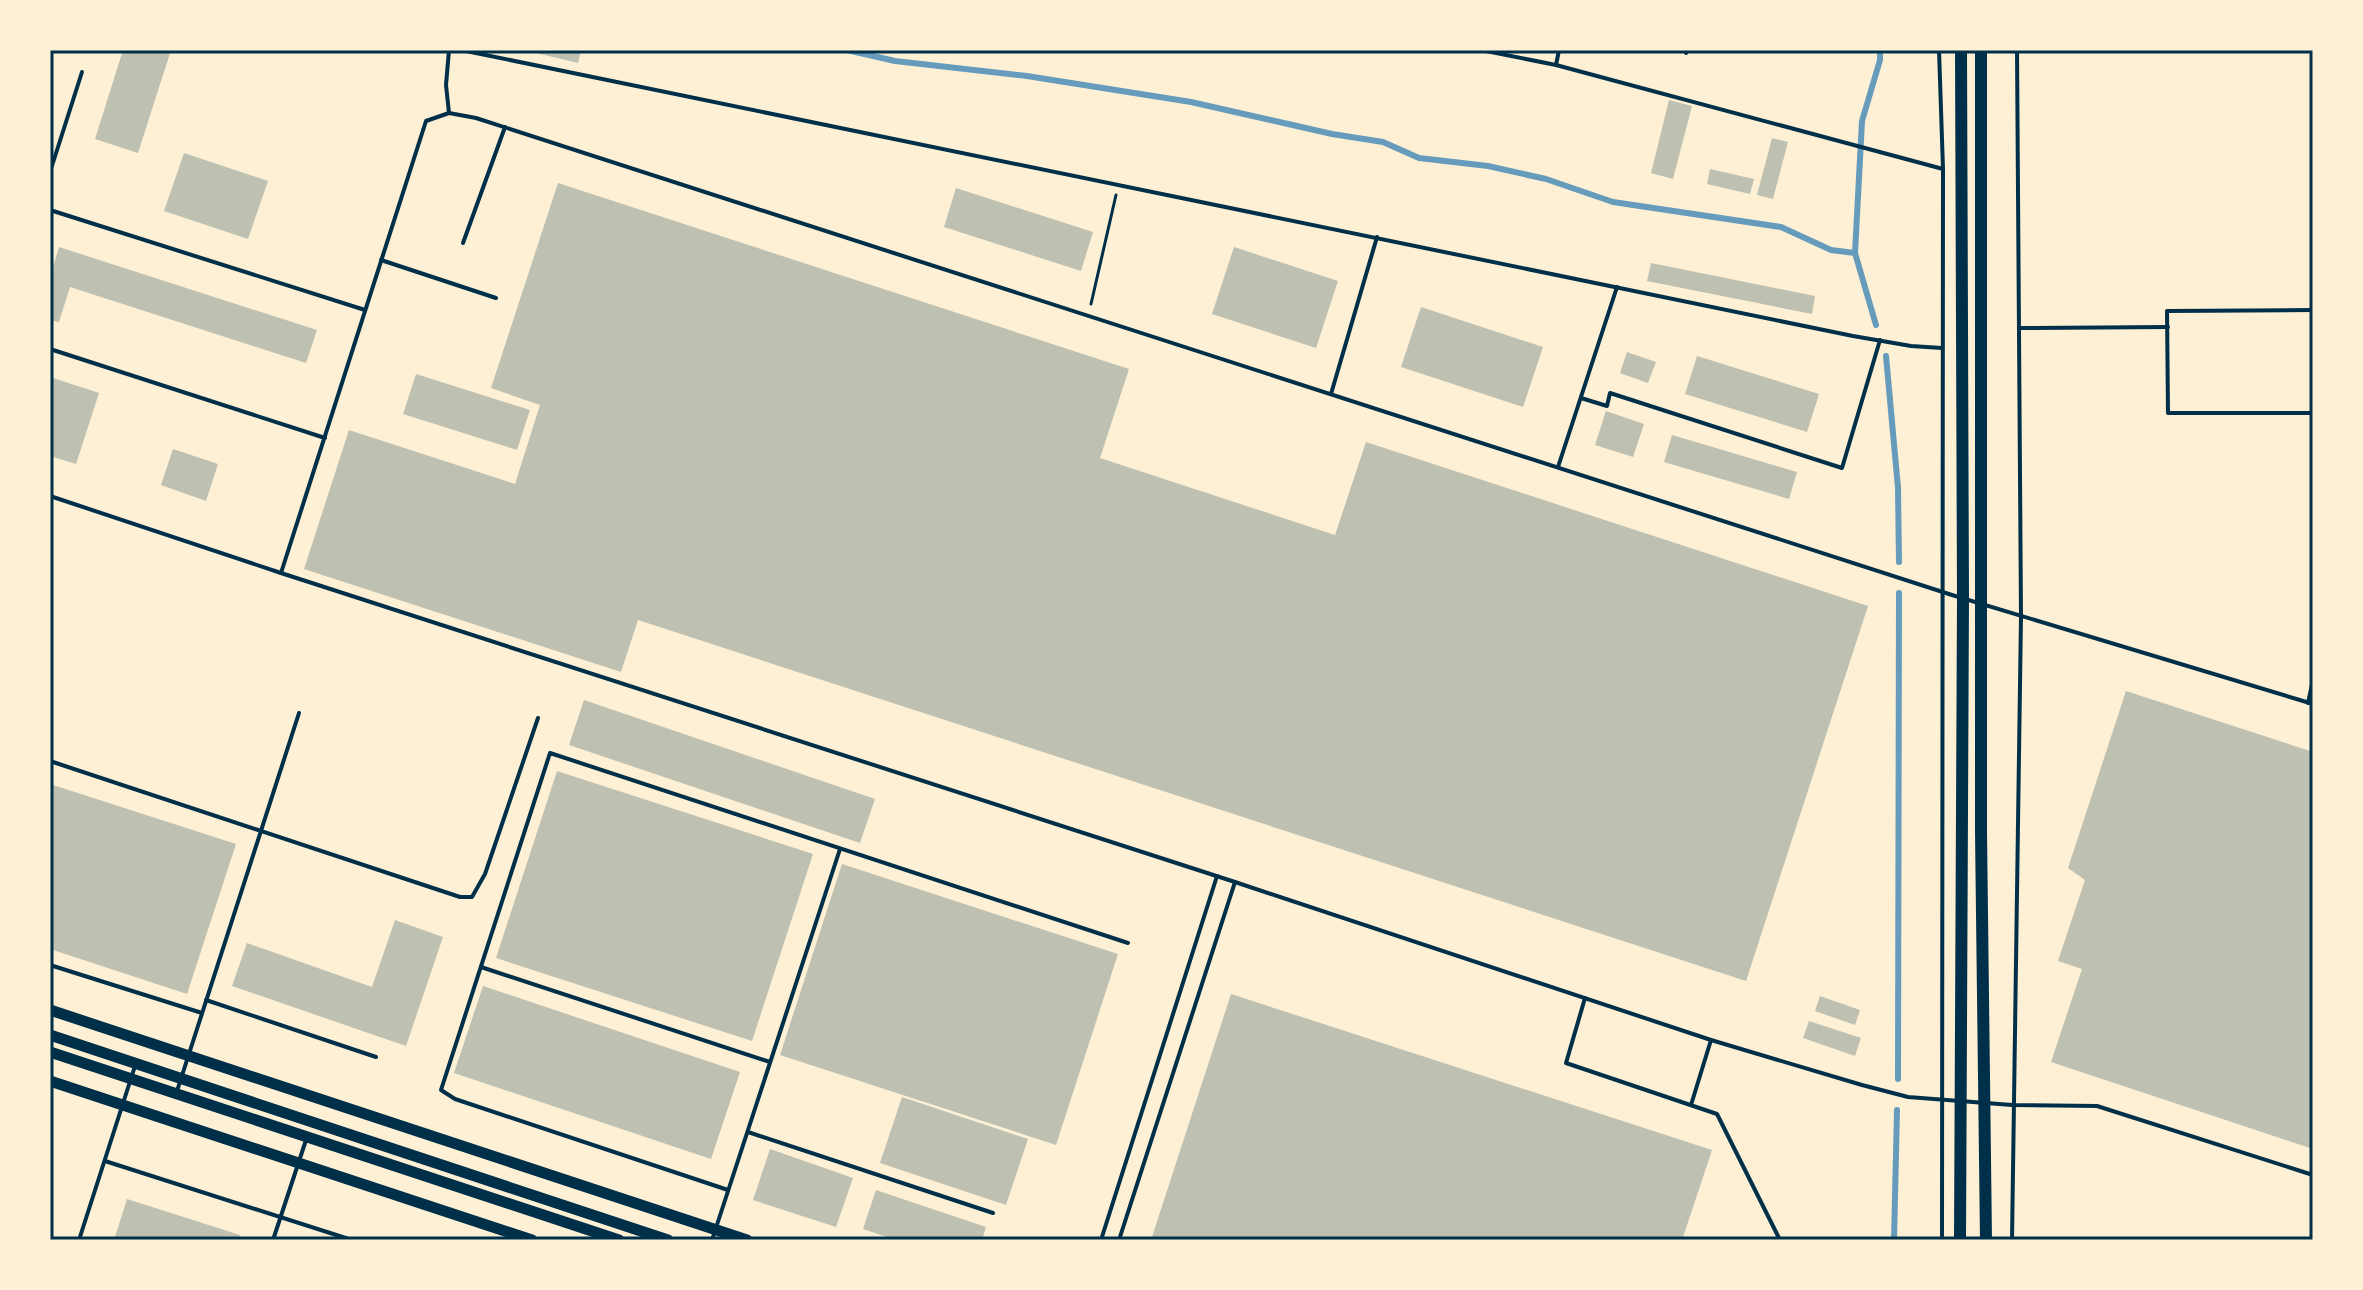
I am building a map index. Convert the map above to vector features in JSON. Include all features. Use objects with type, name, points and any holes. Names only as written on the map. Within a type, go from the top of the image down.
[{"type":"main road","points":[[1960,1240],[1963,598],[1961,50]]},
{"type":"main road","points":[[1981,50],[1986,1240]]},
{"type":"street","points":[[50,1010],[714,1235],[747,1240]]},
{"type":"street","points":[[50,1035],[668,1240]]},
{"type":"street","points":[[50,1052],[619,1240]]},
{"type":"street","points":[[50,1081],[532,1240]]},
{"type":"lane","points":[[449,50],[446,85],[449,113]]},
{"type":"lane","points":[[461,50],[1880,340],[1942,348]]},
{"type":"lane","points":[[1481,50],[1556,65],[1943,169]]},
{"type":"lane","points":[[1556,65],[1559,50]]},
{"type":"lane","points":[[1939,50],[1943,169],[1942,1240]]},
{"type":"lane","points":[[2012,1240],[2021,616],[2017,50]]},
{"type":"lane","points":[[50,172],[82,72]]},
{"type":"lane","points":[[281,573],[426,121],[449,113],[505,127],[1963,598],[2310,704],[2313,680]]},
{"type":"lane","points":[[463,243],[505,127]]},
{"type":"lane","points":[[50,210],[365,310]]},
{"type":"lane","points":[[1331,394],[1377,237]]},
{"type":"lane","points":[[381,260],[496,298]]},
{"type":"lane","points":[[1558,467],[1617,287]]},
{"type":"lane","points":[[2313,310],[2167,311],[2168,413],[2313,413]]},
{"type":"lane","points":[[2020,328],[2168,327]]},
{"type":"lane","points":[[1581,398],[1607,406],[1610,393],[1842,468],[1880,340]]},
{"type":"lane","points":[[50,349],[325,438]]},
{"type":"lane","points":[[50,496],[1711,1040],[1908,1097],[2012,1105],[2097,1106],[2313,1175]]},
{"type":"lane","points":[[176,1094],[299,713]]},
{"type":"lane","points":[[50,761],[460,897],[472,897],[485,874],[538,718]]},
{"type":"lane","points":[[728,1190],[455,1099],[441,1090],[550,753],[1128,943]]},
{"type":"lane","points":[[714,1235],[840,849]]},
{"type":"lane","points":[[1101,1240],[1217,876]]},
{"type":"lane","points":[[1119,1240],[1235,882]]},
{"type":"lane","points":[[50,965],[202,1013]]},
{"type":"lane","points":[[481,967],[770,1062]]},
{"type":"lane","points":[[1585,998],[1566,1063],[1717,1114],[1780,1240]]},
{"type":"lane","points":[[206,1000],[376,1057]]},
{"type":"lane","points":[[1691,1105],[1711,1040]]},
{"type":"lane","points":[[79,1240],[136,1064]]},
{"type":"lane","points":[[747,1132],[993,1213]]},
{"type":"lane","points":[[273,1240],[307,1137]]},
{"type":"lane","points":[[105,1161],[352,1240]]},
{"type":"path","points":[[1089,316],[1119,184]]},
{"type":"building","points":[[123,50],[171,50],[138,153],[95,139]]},
{"type":"building","points":[[524,50],[581,50],[578,63]]},
{"type":"building","points":[[1669,100],[1692,106],[1673,179],[1651,173]]},
{"type":"building","points":[[1772,138],[1788,142],[1773,199],[1757,195]]},
{"type":"building","points":[[184,153],[268,181],[248,239],[164,211]]},
{"type":"building","points":[[1710,169],[1754,179],[1750,194],[1707,184]]},
{"type":"building","points":[[558,183],[1129,369],[1100,458],[1335,535],[1366,442],[1868,606],[1746,981],[638,620],[621,672],[304,569],[349,430],[515,484],[540,405],[491,388]]},
{"type":"building","points":[[956,188],[1093,232],[1081,271],[944,227]]},
{"type":"building","points":[[59,247],[317,330],[306,363],[70,287],[59,322],[50,320],[50,277]]},
{"type":"building","points":[[1234,247],[1338,281],[1316,348],[1212,314]]},
{"type":"building","points":[[1651,263],[1815,296],[1812,314],[1647,281]]},
{"type":"building","points":[[1421,307],[1543,347],[1523,407],[1401,367]]},
{"type":"building","points":[[1627,352],[1656,362],[1648,383],[1620,373]]},
{"type":"building","points":[[1697,356],[1819,394],[1807,432],[1685,394]]},
{"type":"building","points":[[416,374],[530,410],[517,450],[403,414]]},
{"type":"building","points":[[50,377],[99,393],[76,464],[50,456]]},
{"type":"building","points":[[1606,411],[1644,424],[1633,457],[1595,445]]},
{"type":"building","points":[[1672,435],[1797,472],[1789,499],[1664,462]]},
{"type":"building","points":[[173,449],[218,464],[206,501],[161,485]]},
{"type":"building","points":[[2126,691],[2313,752],[2313,1149],[2051,1062],[2082,969],[2058,961],[2085,880],[2068,868]]},
{"type":"building","points":[[584,700],[875,799],[860,843],[569,745]]},
{"type":"building","points":[[557,771],[813,854],[752,1041],[496,958]]},
{"type":"building","points":[[50,784],[236,844],[187,994],[50,949]]},
{"type":"building","points":[[842,864],[1118,954],[1056,1145],[780,1055]]},
{"type":"building","points":[[395,920],[443,937],[406,1046],[232,986],[247,943],[372,987]]},
{"type":"building","points":[[483,986],[740,1072],[711,1159],[454,1073]]},
{"type":"building","points":[[1231,994],[1712,1150],[1682,1240],[1151,1240]]},
{"type":"building","points":[[1820,996],[1860,1010],[1855,1025],[1815,1011]]},
{"type":"building","points":[[1809,1021],[1861,1038],[1855,1056],[1803,1038]]},
{"type":"building","points":[[902,1097],[1028,1139],[1006,1205],[880,1163]]},
{"type":"building","points":[[770,1149],[853,1178],[836,1227],[753,1200]]},
{"type":"building","points":[[876,1190],[986,1227],[982,1240],[896,1240],[863,1229]]},
{"type":"building","points":[[127,1199],[240,1235],[238,1240],[114,1240]]},
{"type":"waterway","points":[[847,50],[895,61],[1027,76],[1191,102],[1332,134],[1383,142],[1419,158],[1488,166],[1546,179],[1613,202],[1781,227],[1831,250],[1855,253]]},
{"type":"waterway","points":[[1876,325],[1855,253],[1862,121],[1880,60],[1880,50]]},
{"type":"waterway","points":[[1886,356],[1898,488],[1899,562]]},
{"type":"waterway","points":[[1898,1079],[1899,593]]},
{"type":"waterway","points":[[1894,1240],[1897,1110]]}]
